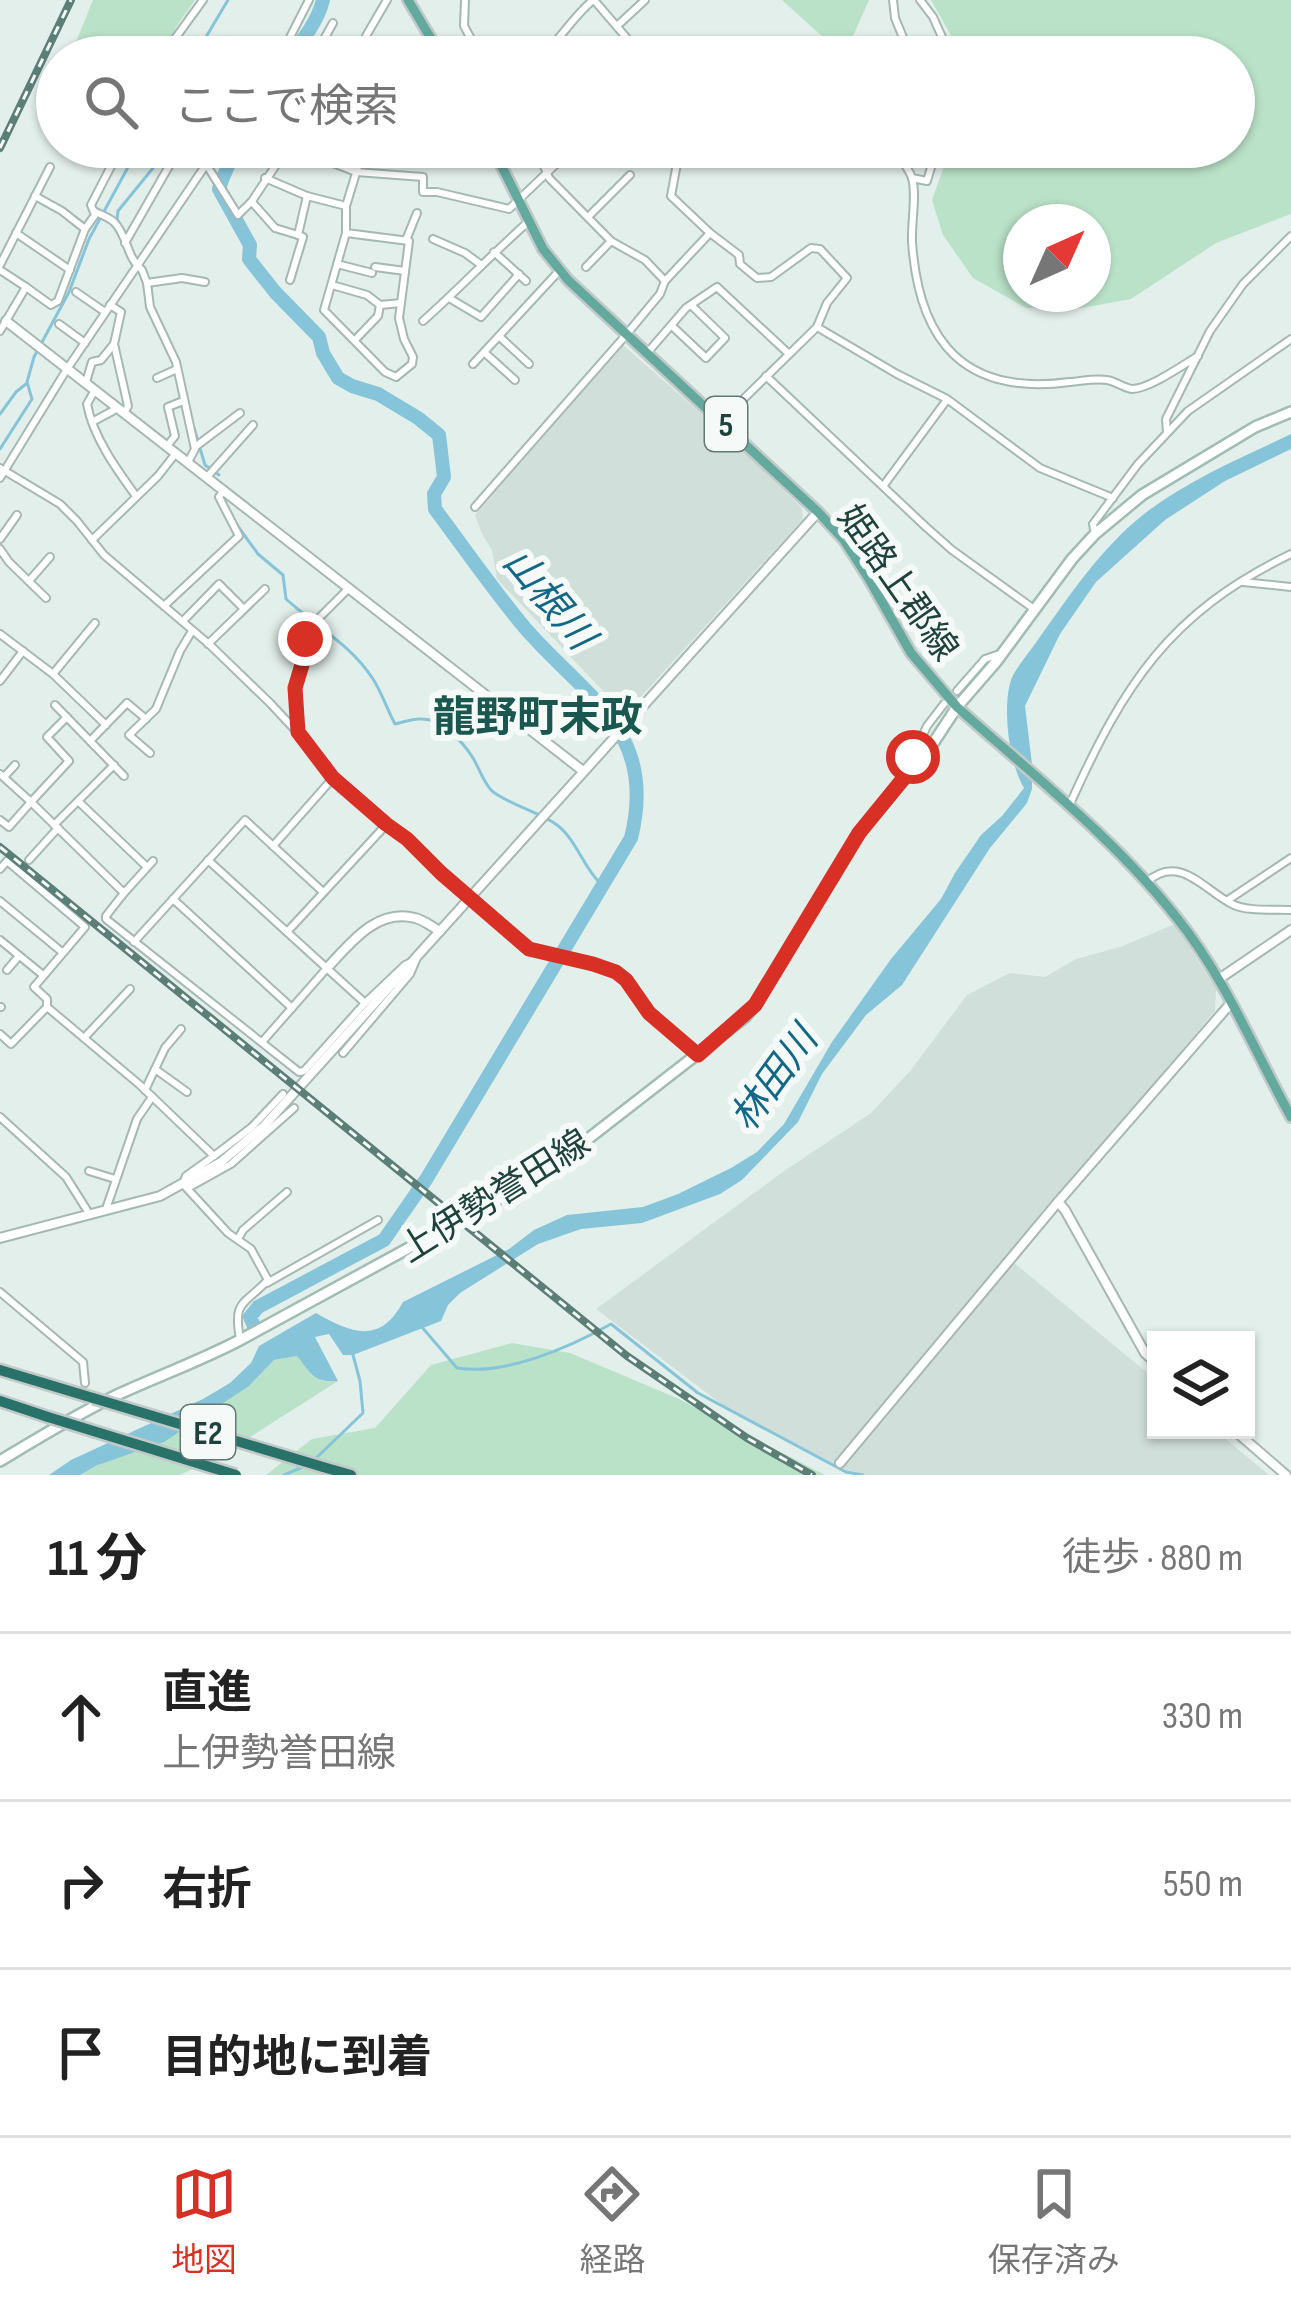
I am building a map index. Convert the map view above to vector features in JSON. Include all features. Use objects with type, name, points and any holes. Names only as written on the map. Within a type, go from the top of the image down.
[{"type":"highway","name":"E2","points":[[0,1370],[351,1475]]},
{"type":"highway","name":"E2","points":[[0,1401],[236,1475]]},
{"type":"main road","points":[[408,0],[430,36]]},
{"type":"main road","name":"姫路上郡線","points":[[502,168],[543,249],[560,271],[818,512],[857,559],[911,653],[958,707],[1147,882],[1180,921],[1219,979],[1291,1118]]},
{"type":"main road","name":"上伊勢誉田線","points":[[0,1461],[118,1394],[240,1340],[539,1177],[698,1055],[755,1005],[859,833],[1095,534],[1173,475],[1291,412]]},
{"type":"street","points":[[177,36],[203,0]]},
{"type":"street","points":[[291,36],[309,0]]},
{"type":"street","points":[[366,36],[387,0]]},
{"type":"street","points":[[465,0],[464,26],[469,36]]},
{"type":"street","points":[[562,36],[574,16],[593,0],[626,36]]},
{"type":"street","points":[[617,26],[644,0]]},
{"type":"street","points":[[892,0],[902,36]]},
{"type":"street","points":[[920,0],[942,36]]},
{"type":"street","points":[[325,36],[333,22]]},
{"type":"street","points":[[49,168],[0,268],[50,305],[55,304],[95,215],[91,205],[110,168]]},
{"type":"street","points":[[124,243],[168,168]]},
{"type":"street","points":[[203,168],[1,473],[60,504],[104,555],[208,644],[298,732],[333,778],[529,949],[616,972],[649,1013],[698,1055]]},
{"type":"street","points":[[209,168],[238,215],[273,168]]},
{"type":"street","points":[[346,168],[423,177],[423,192],[509,209],[551,168]]},
{"type":"street","points":[[346,233],[409,241],[400,329],[413,357],[412,364],[396,377],[385,372],[324,310],[346,233],[346,206],[357,168]]},
{"type":"street","points":[[545,168],[611,241],[645,260],[665,281]]},
{"type":"street","points":[[676,168],[671,196],[728,244],[739,255],[740,264],[757,278],[771,277],[811,248],[820,249],[847,278],[827,303],[817,327],[722,420]]},
{"type":"street","points":[[906,168],[912,178],[912,240],[920,300],[936,333],[976,372],[1037,386],[1097,379],[1132,389],[1198,356]]},
{"type":"street","points":[[912,178],[927,182],[931,168]]},
{"type":"street","points":[[588,217],[630,175]]},
{"type":"street","points":[[265,178],[346,206]]},
{"type":"street","points":[[35,196],[86,229]]},
{"type":"street","points":[[298,235],[307,196]]},
{"type":"street","points":[[252,201],[275,228],[303,237],[290,280]]},
{"type":"street","points":[[94,211],[113,221],[136,267],[142,270],[150,308],[177,369],[195,447]]},
{"type":"street","points":[[406,241],[417,213]]},
{"type":"street","points":[[423,321],[529,222]]},
{"type":"street","points":[[475,507],[710,232]]},
{"type":"street","points":[[16,233],[70,269]]},
{"type":"street","points":[[1167,432],[1166,419],[1210,331],[1244,284],[1291,236]]},
{"type":"street","points":[[433,239],[480,264]]},
{"type":"street","points":[[586,267],[611,241]]},
{"type":"street","points":[[494,252],[526,280]]},
{"type":"street","points":[[337,264],[405,271]]},
{"type":"street","points":[[473,364],[560,271]]},
{"type":"street","points":[[449,298],[481,317],[518,274]]},
{"type":"street","points":[[147,283],[182,278],[205,282]]},
{"type":"street","points":[[331,285],[367,295],[380,305],[401,303]]},
{"type":"street","points":[[26,287],[1,321],[584,771]]},
{"type":"street","points":[[646,353],[691,305],[716,287],[789,353]]},
{"type":"street","points":[[76,292],[121,312],[114,344],[128,406],[92,422]]},
{"type":"street","points":[[356,340],[378,316],[380,305]]},
{"type":"street","points":[[671,326],[706,358],[725,338],[691,305]]},
{"type":"street","points":[[59,324],[85,343]]},
{"type":"street","points":[[817,327],[947,399],[1040,468],[1113,498]]},
{"type":"street","points":[[500,338],[529,364]]},
{"type":"street","points":[[1095,534],[1094,524],[1138,464],[1187,411],[1291,339]]},
{"type":"street","points":[[85,382],[92,362],[114,344]]},
{"type":"street","points":[[485,353],[515,380]]},
{"type":"street","points":[[157,378],[177,369]]},
{"type":"street","points":[[766,375],[952,550],[1034,610]]},
{"type":"street","points":[[95,390],[87,404],[92,422],[136,496]]},
{"type":"street","points":[[884,484],[947,399]]},
{"type":"street","points":[[166,446],[175,436],[168,407],[183,401]]},
{"type":"street","points":[[188,462],[195,447],[240,413]]},
{"type":"street","points":[[207,477],[254,425]]},
{"type":"street","points":[[92,540],[176,453]]},
{"type":"street","points":[[164,606],[239,536],[219,497],[224,490]]},
{"type":"street","points":[[185,1186],[264,1126],[818,512]]},
{"type":"street","points":[[0,538],[17,515]]},
{"type":"street","points":[[0,549],[46,598]]},
{"type":"street","points":[[1069,807],[1113,714],[1166,641],[1206,605],[1291,554]]},
{"type":"street","points":[[29,581],[50,557]]},
{"type":"street","points":[[1240,582],[1291,587]]},
{"type":"street","points":[[182,622],[219,584],[244,609]]},
{"type":"street","points":[[298,732],[295,688],[305,639],[311,626],[349,588]]},
{"type":"street","points":[[208,644],[265,589]]},
{"type":"street","points":[[52,674],[95,623]]},
{"type":"street","points":[[150,753],[129,735],[161,699],[192,631]]},
{"type":"street","points":[[0,634],[106,724]]},
{"type":"street","points":[[0,681],[22,651]]},
{"type":"street","points":[[958,691],[985,659],[1003,653]]},
{"type":"street","points":[[90,741],[127,703],[146,719]]},
{"type":"street","points":[[903,779],[926,726],[944,704]]},
{"type":"street","points":[[55,705],[124,776]]},
{"type":"street","points":[[0,820],[9,827],[69,761],[47,737],[67,717]]},
{"type":"street","points":[[15,765],[2,775],[124,893]]},
{"type":"street","points":[[28,860],[114,765]]},
{"type":"street","points":[[273,846],[333,778]]},
{"type":"street","points":[[78,801],[150,864],[106,919],[299,1072],[365,1003],[416,960]]},
{"type":"street","points":[[134,942],[245,820],[322,892]]},
{"type":"street","points":[[286,932],[386,824]]},
{"type":"street","points":[[1228,901],[1291,858]]},
{"type":"street","points":[[208,860],[365,1003]]},
{"type":"street","points":[[0,869],[7,861],[85,927],[34,987],[47,999],[47,1007],[10,1044],[0,1034]]},
{"type":"street","points":[[1147,882],[1168,869],[1198,880],[1234,906],[1291,910]]},
{"type":"street","points":[[172,899],[292,1008]]},
{"type":"street","points":[[0,901],[63,952]]},
{"type":"street","points":[[260,1043],[371,924],[388,918],[415,918],[441,931]]},
{"type":"street","points":[[1219,979],[1291,930]]},
{"type":"street","points":[[0,940],[43,975]]},
{"type":"street","points":[[7,970],[19,956]]},
{"type":"street","points":[[343,1053],[410,974],[416,960]]},
{"type":"street","points":[[84,1038],[130,989]]},
{"type":"street","points":[[840,1463],[1232,1003]]},
{"type":"street","points":[[47,1007],[214,1156]]},
{"type":"street","points":[[145,1090],[165,1048],[181,1029]]},
{"type":"street","points":[[155,1069],[187,1092]]},
{"type":"street","points":[[185,1186],[187,1176],[252,1127],[283,1094]]},
{"type":"street","points":[[105,1212],[137,1119],[152,1097]]},
{"type":"street","points":[[0,1238],[185,1186],[231,1164],[294,1108]]},
{"type":"street","points":[[0,1117],[66,1177],[90,1215]]},
{"type":"street","points":[[89,1171],[115,1179]]},
{"type":"street","points":[[185,1186],[251,1249],[266,1283]]},
{"type":"street","points":[[237,1240],[287,1192]]},
{"type":"street","points":[[1058,1202],[1147,1355]]},
{"type":"street","points":[[240,1340],[238,1309],[266,1283],[378,1220]]},
{"type":"street","points":[[0,1292],[83,1362],[85,1383]]},
{"type":"street","points":[[1244,1439],[1286,1475]]},
{"type":"shaded area","points":[[623,345],[737,445],[802,508],[803,519],[627,712],[497,579],[492,550],[475,515]]},
{"type":"shaded area","points":[[1175,924],[1216,989],[1215,1011],[1007,1257],[1147,1373],[1147,1439],[1226,1439],[1269,1475],[866,1475],[843,1469],[724,1406],[596,1309],[871,1113],[911,1070],[967,995],[1010,973],[1045,977],[1076,959]]},
{"type":"green space","points":[[93,0],[195,0],[172,36],[78,36]]},
{"type":"green space","points":[[782,0],[869,0],[853,36],[822,36]]},
{"type":"green space","points":[[931,0],[1291,0],[1291,214],[1216,243],[1131,299],[1111,303],[1111,204],[1003,204],[1003,295],[973,278],[943,235],[932,200],[943,168],[1255,168],[1255,36],[951,36]]},
{"type":"green space","points":[[512,1343],[570,1353],[679,1399],[825,1475],[266,1475],[312,1439],[375,1428],[431,1365]]},
{"type":"green space","points":[[297,1356],[318,1379],[338,1381],[222,1455],[180,1475],[80,1475],[249,1386],[274,1360]]},
{"type":"water","points":[[1291,434],[1291,449],[1225,481],[1165,520],[1096,582],[1060,634],[1025,706],[1032,764],[1027,803],[990,848],[902,985],[866,1015],[822,1074],[798,1122],[742,1180],[720,1194],[642,1223],[581,1229],[538,1244],[460,1293],[441,1321],[353,1355],[343,1355],[329,1334],[315,1337],[338,1381],[318,1379],[297,1356],[274,1360],[249,1386],[164,1442],[80,1475],[49,1475],[230,1383],[251,1363],[259,1346],[316,1313],[353,1330],[375,1330],[403,1302],[509,1249],[534,1230],[567,1215],[643,1207],[757,1152],[784,1124],[832,1042],[941,899],[981,835],[1024,788],[1008,735],[1011,680],[1074,590],[1113,542],[1144,514],[1215,470]]},
{"type":"waterway","points":[[207,36],[228,0]]},
{"type":"waterway","name":"山根川","points":[[306,36],[323,0]]},
{"type":"waterway","points":[[0,449],[32,399],[27,382],[34,357],[128,168]]},
{"type":"waterway","points":[[120,225],[118,211],[153,168]]},
{"type":"waterway","name":"山根川","points":[[227,168],[219,189],[250,245],[249,259],[319,337],[338,378],[378,394],[439,435],[444,477],[434,494],[435,509],[525,628],[611,719],[634,770],[637,801],[631,838],[427,1178],[384,1240],[258,1307],[250,1317],[254,1326]]},
{"type":"waterway","points":[[0,414],[26,384]]},
{"type":"waterway","points":[[194,428],[205,465],[219,475]]},
{"type":"waterway","points":[[237,525],[258,554],[283,575],[286,599],[364,667],[395,724],[430,720],[451,732],[491,790],[557,825],[602,885]]},
{"type":"waterway","points":[[421,1326],[457,1368],[476,1369],[537,1358],[611,1324],[698,1393],[846,1472],[863,1475]]},
{"type":"waterway","points":[[313,1461],[363,1413],[353,1355]]},
{"type":"waterway","points":[[284,1475],[305,1466]]},
{"type":"railway","points":[[54,36],[71,0]]},
{"type":"railway","points":[[0,148],[36,73]]},
{"type":"railway","points":[[0,847],[627,1356],[747,1438],[812,1475]]},
{"type":"district","name":"龍野町末政","points":[[538,716]]},
{"type":"route","points":[[305,639],[295,688],[298,732],[333,778],[515,939],[529,949],[616,972],[649,1013],[698,1055],[755,1005],[859,833],[903,779],[913,757]]},
{"type":"water label","name":"林田川","points":[[773,1078]]}]
